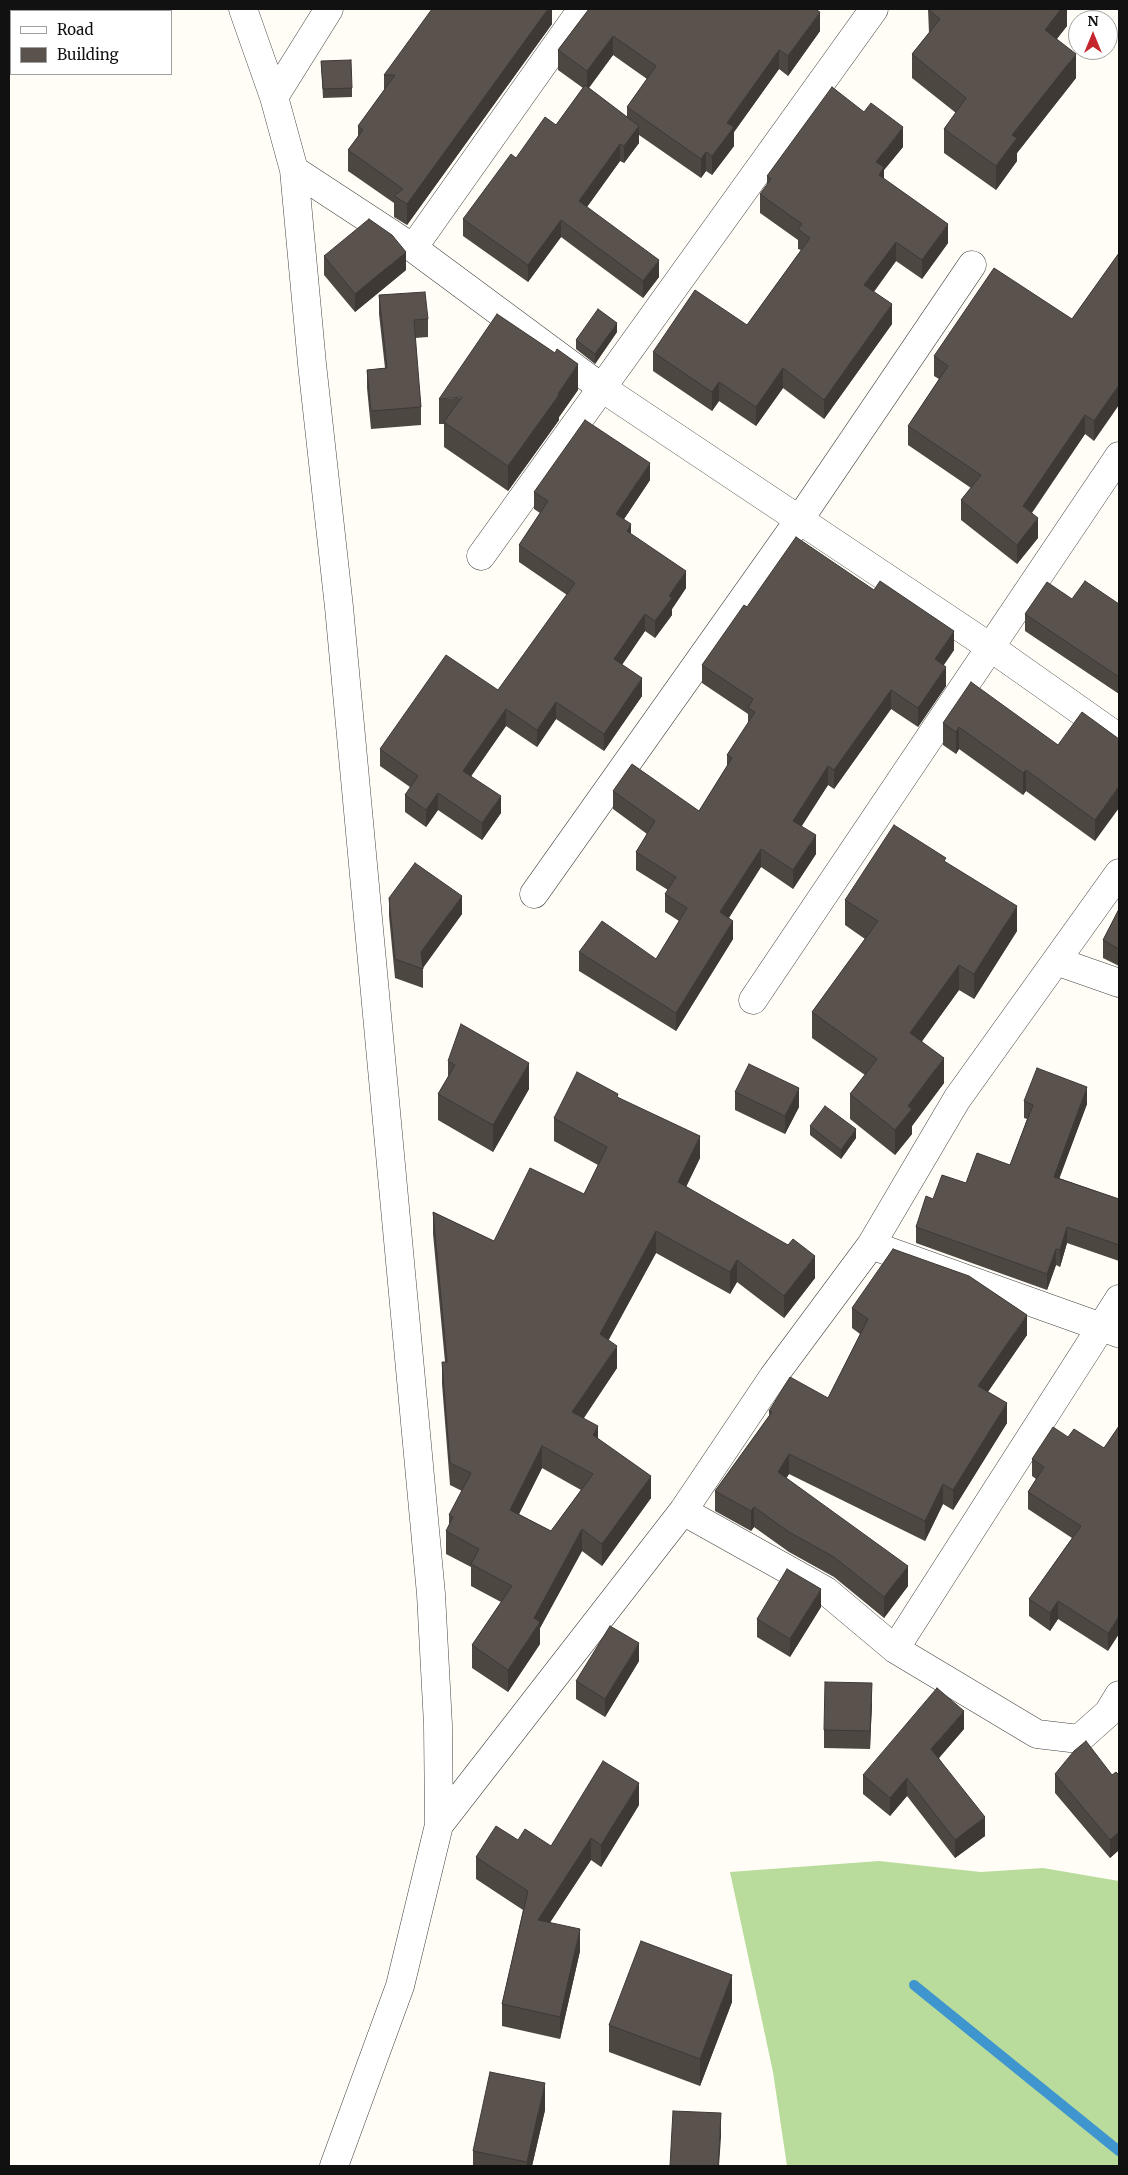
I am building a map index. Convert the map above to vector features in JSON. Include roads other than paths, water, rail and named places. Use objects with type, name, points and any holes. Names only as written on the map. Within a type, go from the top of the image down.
[{"type":"street","points":[[243,9],[274,97],[294,170],[313,374],[340,607],[431,1594],[438,1725],[439,1825],[400,1986],[334,2166]]},
{"type":"street","points":[[274,97],[329,9]]},
{"type":"street","points":[[413,248],[582,9]]},
{"type":"street","points":[[481,556],[874,9]]},
{"type":"street","points":[[294,170],[413,248],[602,388],[990,647],[1119,738]]},
{"type":"street","points":[[534,894],[799,520],[972,265]]},
{"type":"street","points":[[752,1000],[1119,456]]},
{"type":"street","points":[[439,1825],[683,1511],[773,1377],[871,1245],[957,1099],[1119,873]]},
{"type":"street","points":[[1056,961],[1119,983]]},
{"type":"street","points":[[871,1245],[1110,1330]]},
{"type":"street","points":[[895,1649],[1110,1330],[1119,1299]]},
{"type":"street","points":[[683,1511],[826,1591],[895,1649],[1037,1734],[1078,1739],[1108,1713],[1119,1695]]},
{"type":"waterway","points":[[914,1985],[1119,2151]]}]
